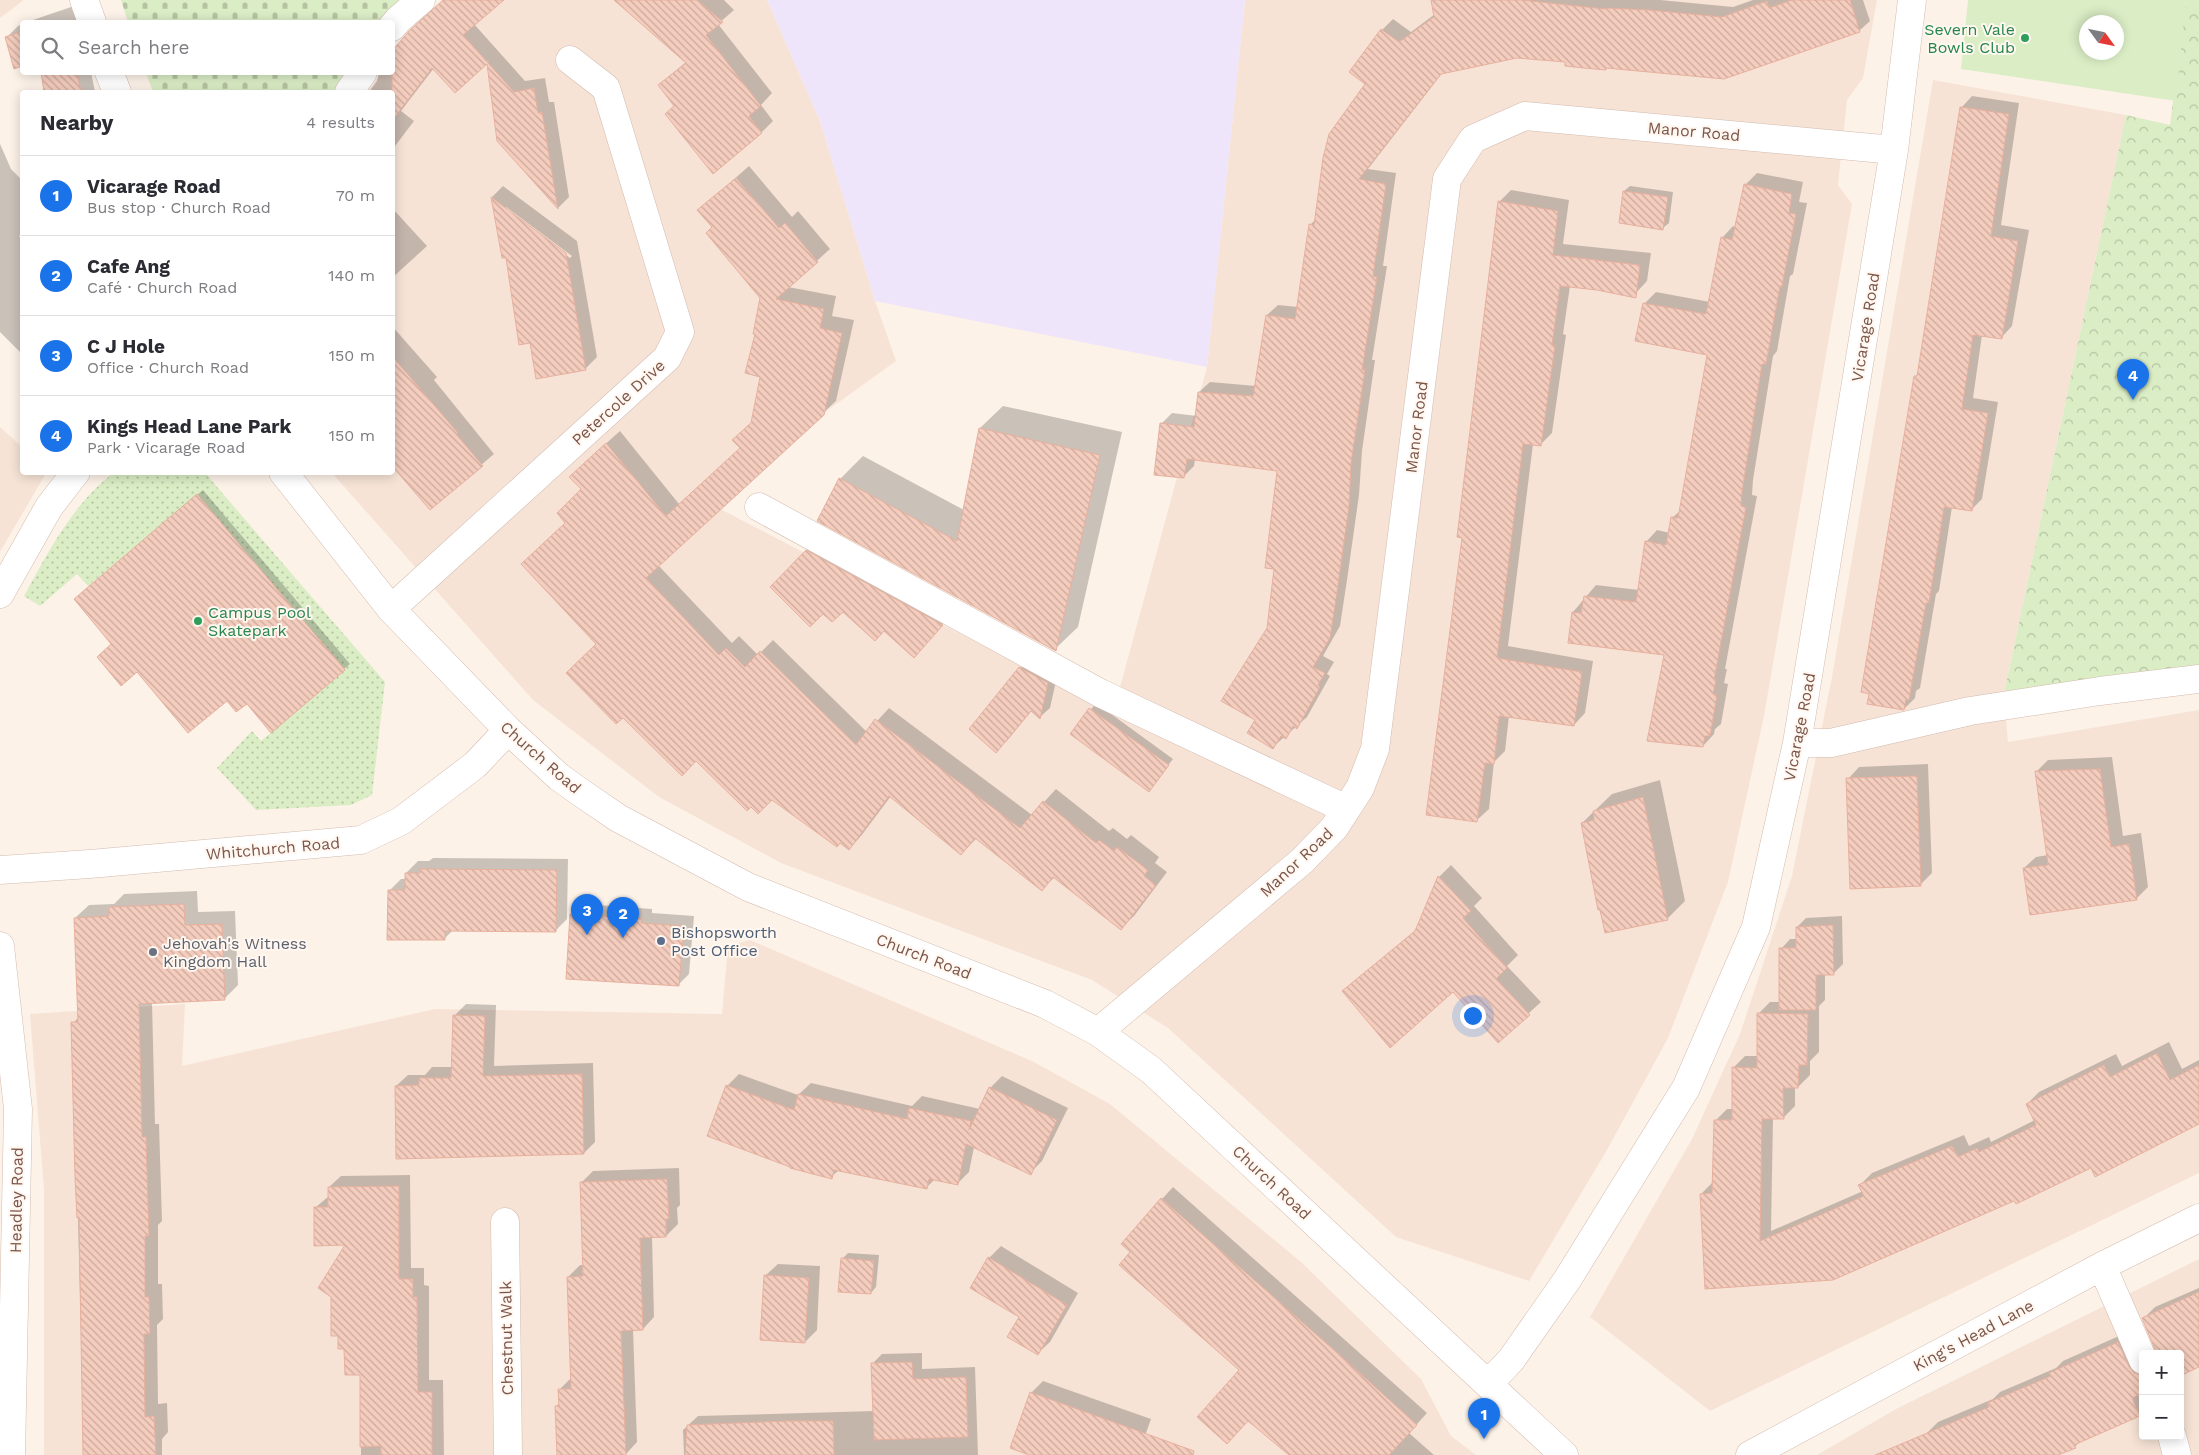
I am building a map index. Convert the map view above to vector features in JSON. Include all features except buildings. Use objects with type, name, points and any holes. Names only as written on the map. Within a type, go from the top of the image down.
[{"type":"street","points":[[84,0],[91,20]]},
{"type":"street","points":[[395,24],[420,0]]},
{"type":"street","name":"Vicarage Road","points":[[1489,1383],[1511,1360],[1567,1280],[1686,1088],[1756,927],[1797,744],[1894,150],[1912,0]]},
{"type":"street","name":"Petercole Drive","points":[[391,608],[667,358],[680,332],[606,88],[570,60]]},
{"type":"street","points":[[111,75],[115,90]]},
{"type":"street","points":[[351,90],[361,75]]},
{"type":"street","name":"Manor Road","points":[[1098,1032],[1302,861],[1334,828],[1360,788],[1375,749],[1447,178],[1473,139],[1525,116],[1894,150]]},
{"type":"street","points":[[0,594],[49,507],[74,475]]},
{"type":"street","name":"Church Road","points":[[285,475],[391,608],[508,730],[559,777],[618,818],[748,887],[1045,1004],[1098,1032],[1151,1070],[1489,1383],[1564,1455]]},
{"type":"street","points":[[759,506],[1100,693],[1346,809]]},
{"type":"street","points":[[1797,744],[1831,743],[1970,711],[2100,691],[2199,679]]},
{"type":"street","name":"Whitchurch Road","points":[[0,870],[361,840],[402,821],[475,765],[508,730]]},
{"type":"street","name":"Headley Road","points":[[0,946],[18,1109],[11,1455]]},
{"type":"street","name":"King's Head Lane","points":[[1750,1455],[2102,1266],[2199,1218]]},
{"type":"street","name":"Chestnut Walk","points":[[505,1222],[508,1455]]},
{"type":"street","points":[[2102,1266],[2139,1351]]},
{"type":"street","points":[[2173,1440],[2177,1455]]},
{"type":"shaded area","points":[[0,0],[24,0],[0,18]]},
{"type":"shaded area","points":[[444,0],[767,0],[820,121],[875,301],[896,361],[703,500],[1113,713],[1207,367],[1245,0],[1877,0],[1863,78],[1847,100],[1838,185],[1852,204],[1764,716],[1728,882],[1668,1038],[1607,1150],[1529,1281],[1396,1237],[1168,1028],[1092,980],[781,863],[659,797],[533,700],[334,475],[395,475],[395,90],[368,90],[380,75],[395,75],[395,54],[417,22]]},
{"type":"shaded area","points":[[767,0],[1245,0],[1207,367],[875,301],[820,121]]},
{"type":"shaded area","points":[[1933,80],[2126,115],[2004,694],[2008,742],[2199,710],[2199,1173],[1710,1411],[1590,1317],[1692,1139],[1740,1034],[1792,876],[1832,677]]},
{"type":"shaded area","points":[[0,427],[20,445],[20,475],[45,475],[0,552]]},
{"type":"shaded area","points":[[750,940],[1032,1061],[1110,1104],[1301,1262],[1421,1379],[1451,1436],[1476,1455],[44,1455],[44,1190],[30,1014],[185,1004],[182,1066],[435,1009],[722,1014],[728,946]]},
{"type":"shaded area","points":[[2199,1259],[2199,1455],[1817,1455],[1896,1409]]},
{"type":"green space","points":[[121,0],[409,0],[389,20],[127,20]]},
{"type":"green space","name":"Severn Vale Bowls Club","points":[[1968,0],[2186,0],[2176,101],[1961,69]]},
{"type":"green space","points":[[2186,0],[2199,0],[2199,675],[2004,694],[2126,115],[2170,125]]},
{"type":"green space","points":[[147,75],[352,75],[341,90],[152,90]]},
{"type":"green space","points":[[111,475],[207,475],[385,682],[372,795],[351,805],[256,810],[217,768],[252,731],[261,741],[345,670],[197,495],[88,586],[77,574],[40,606],[24,596],[62,530],[85,499]]},
{"type":"place","name":"Severn Vale Bowls Club","points":[[2025,38]]},
{"type":"place","name":"Kings Head Lane Park","points":[[2133,400]]},
{"type":"place","name":"Campus Pool Skatepark","points":[[198,621]]},
{"type":"place","name":"C J Hole","points":[[587,935]]},
{"type":"place","name":"Cafe Ang","points":[[623,938]]},
{"type":"place","name":"Bishopsworth Post Office","points":[[661,941]]},
{"type":"place","name":"Jehovah's Witness Kingdom Hall","points":[[153,952]]},
{"type":"place","name":"Vicarage Road","points":[[1484,1439]]}]
